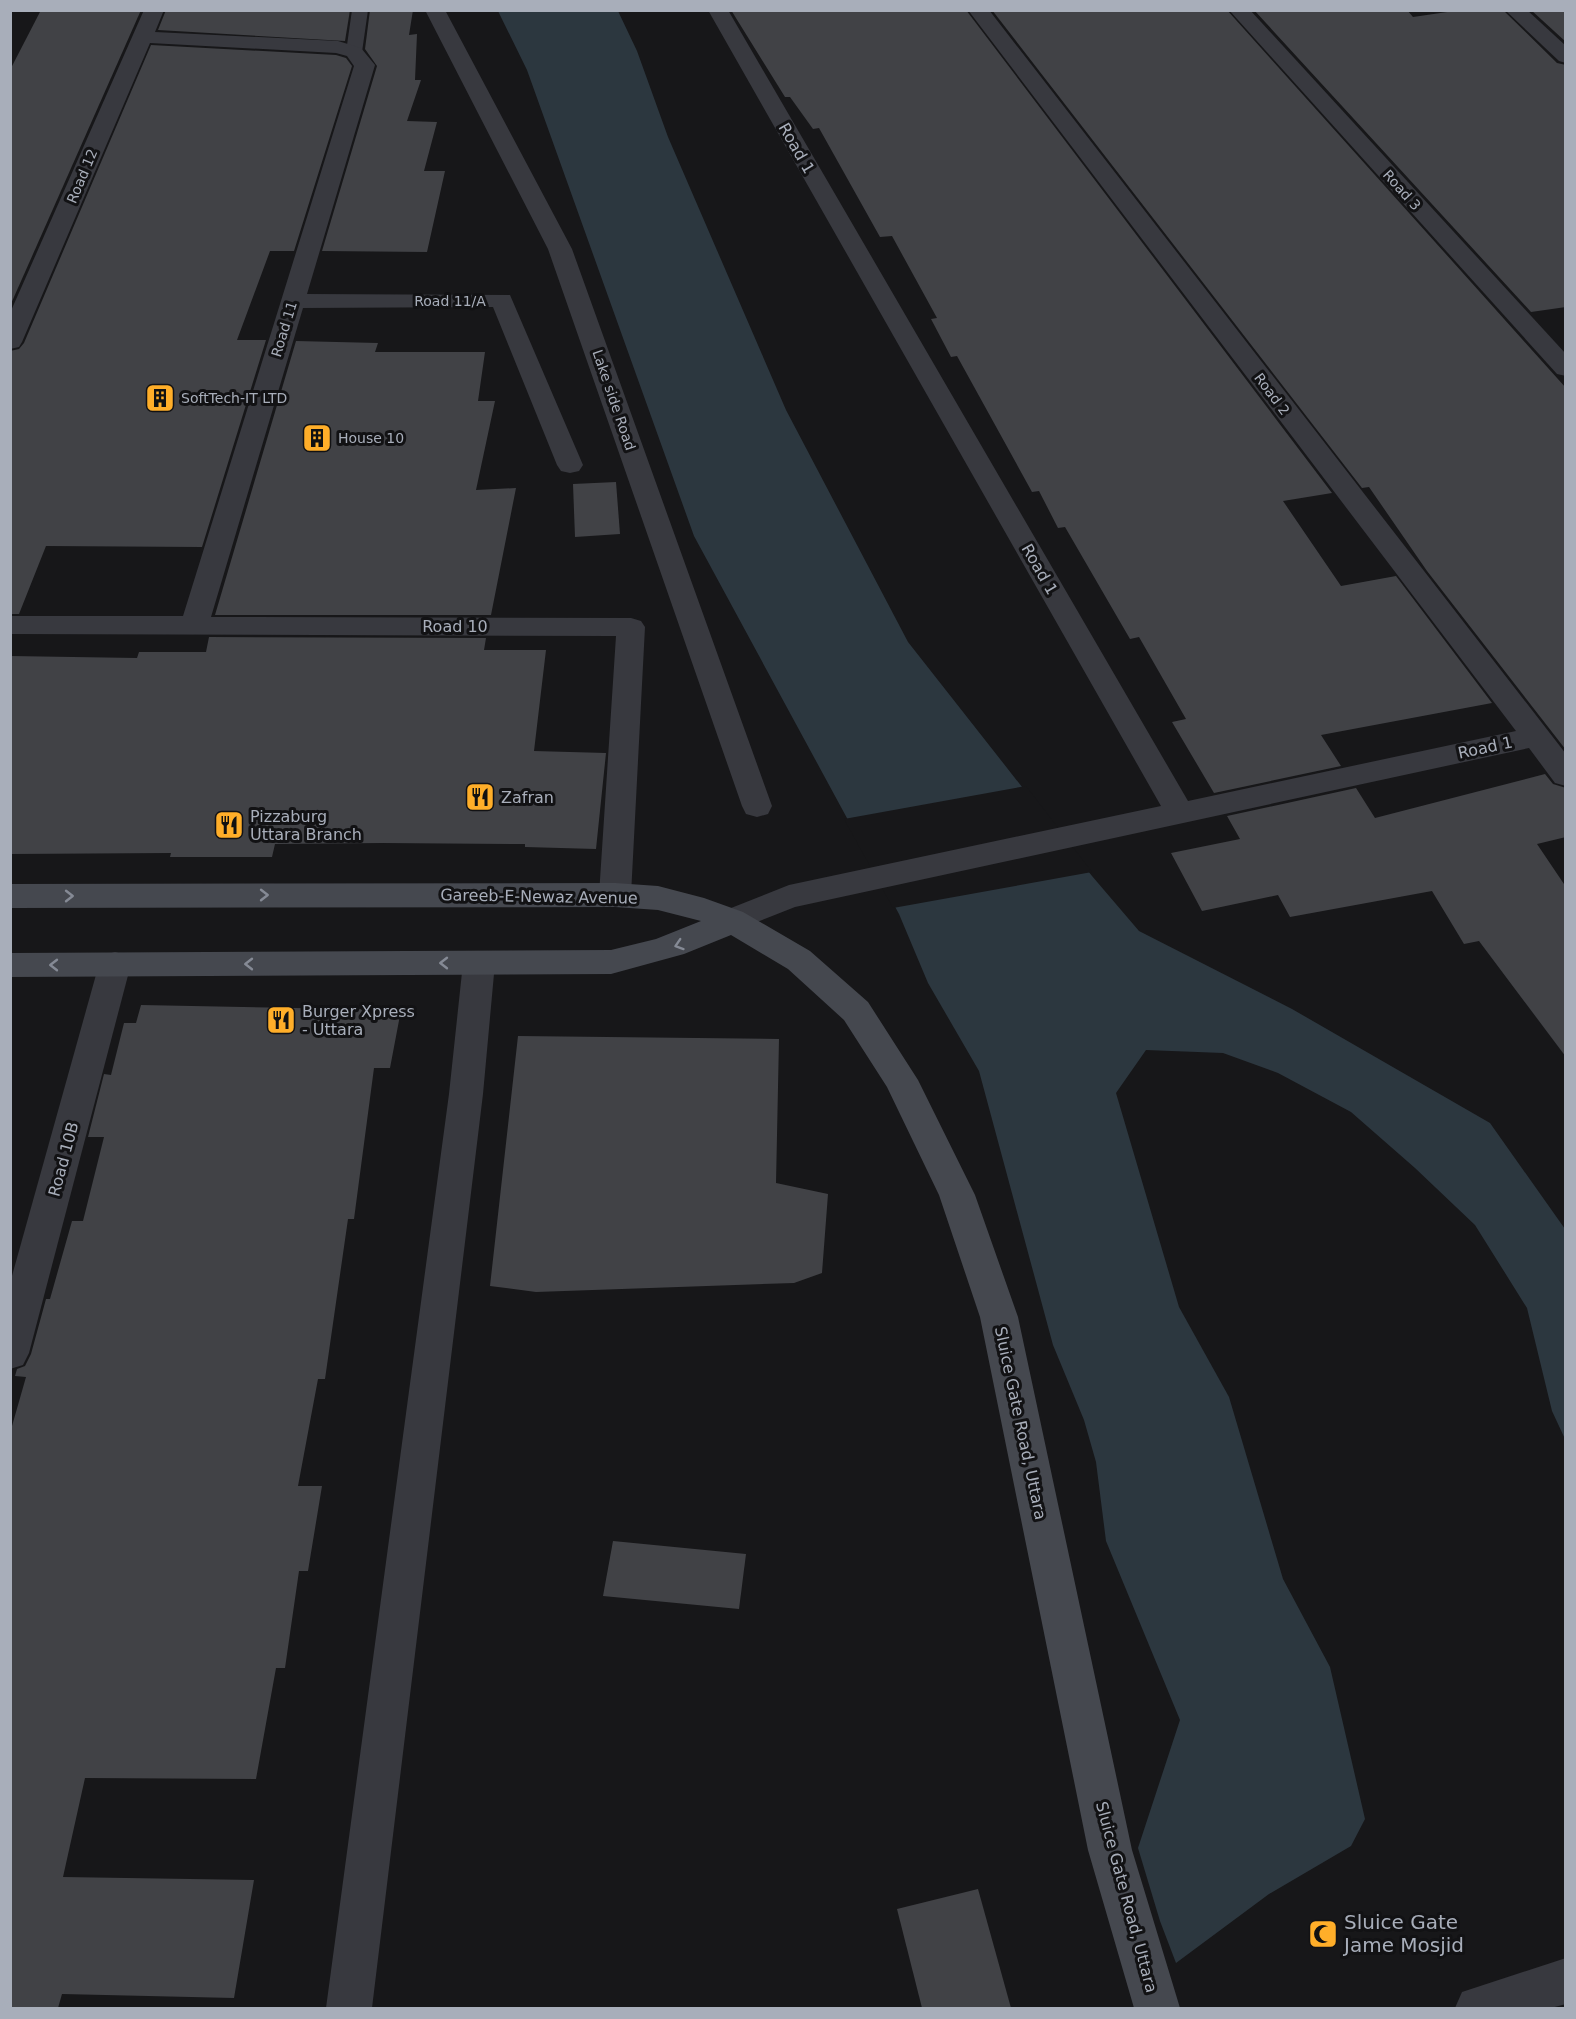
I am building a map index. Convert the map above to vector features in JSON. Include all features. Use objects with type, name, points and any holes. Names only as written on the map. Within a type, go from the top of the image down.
[{"type":"street","name":"Road 12","points":[[10,342],[154,10]]},
{"type":"street","name":"Lake side Road","points":[[435,10],[560,249],[757,806]]},
{"type":"street","name":"Road 1","points":[[718,10],[1180,813],[1534,736]]},
{"type":"street","name":"Road 2","points":[[978,10],[1566,777]]},
{"type":"street","name":"Road 3","points":[[1239,10],[1566,369]]},
{"type":"street","points":[[1515,10],[1566,57]]},
{"type":"street","points":[[142,37],[346,49]]},
{"type":"street","name":"Road 11","points":[[194,626],[365,66],[346,49]]},
{"type":"street","name":"Road 11/A","points":[[292,301],[502,300],[570,465]]},
{"type":"street","name":"Road 10","points":[[10,625],[631,627],[615,895]]},
{"type":"street","points":[[10,965],[611,962],[652,954],[691,941],[732,920],[789,897],[1180,813]]},
{"type":"street","name":"Gareeb-E-Newaz Avenue","points":[[10,896],[615,895],[658,898],[693,906],[732,920]]},
{"type":"street","name":"Sluice Gate Road, Uttara","points":[[732,920],[799,960],[856,1011],[901,1080],[957,1195],[999,1317],[1110,1850],[1157,2008]]},
{"type":"street","points":[[349,2008],[466,1094],[478,963]]},
{"type":"street","name":"Road 10B","points":[[10,1353],[115,964]]},
{"type":"street","points":[[1478,2008],[1566,1980]]},
{"type":"lane","points":[[346,49],[360,10]]},
{"type":"shaded area","points":[[498,11],[618,11],[637,51],[668,137],[786,410],[908,642],[1092,876],[1139,931],[1292,1009],[1490,1123],[1565,1229],[1565,1439],[1552,1411],[1527,1308],[1475,1225],[1351,1112],[1278,1073],[1223,1053],[1146,1050],[1116,1093],[1179,1307],[1229,1397],[1283,1579],[1330,1667],[1365,1819],[1351,1846],[1269,1894],[1176,1963],[1160,1921],[1138,1848],[1180,1720],[1106,1541],[1096,1462],[1084,1420],[1053,1345],[979,1071],[928,983],[899,914],[694,536],[527,70]]},
{"type":"pier","points":[[1026,786],[1092,872],[893,908],[844,819]]},
{"type":"building","points":[[41,10],[141,10],[10,306],[10,70]]},
{"type":"building","points":[[166,10],[350,10],[345,41],[158,30]]},
{"type":"building","points":[[370,10],[413,10],[409,35],[417,34],[415,80],[421,80],[407,121],[437,122],[424,171],[445,171],[427,252],[322,251],[377,66],[365,49]]},
{"type":"building","points":[[731,10],[966,10],[1332,493],[1283,501],[1341,586],[1396,576],[1492,703],[1321,735],[1341,766],[1214,793],[1172,722],[1186,719],[1139,637],[1130,639],[1065,527],[1058,528],[1039,491],[1032,492],[957,356],[951,357],[931,319],[937,318],[892,236],[880,237],[819,128],[813,129],[790,97],[785,97]]},
{"type":"building","points":[[992,10],[1227,10],[1566,388],[1566,750],[1427,571],[1369,487],[1362,488]]},
{"type":"building","points":[[1254,10],[1407,10],[1413,17],[1461,10],[1503,10],[1557,63],[1566,65],[1566,307],[1531,312]]},
{"type":"building","points":[[1531,10],[1566,10],[1566,42]]},
{"type":"building","points":[[151,45],[336,55],[346,58],[352,66],[294,251],[270,251],[237,340],[266,340],[202,547],[46,546],[19,614],[10,614],[10,351],[19,349],[24,343]]},
{"type":"building","points":[[296,341],[378,343],[375,352],[485,352],[478,401],[495,401],[476,490],[516,488],[491,615],[215,615]]},
{"type":"building","points":[[616,482],[620,534],[575,537],[573,484]]},
{"type":"building","points":[[209,637],[486,638],[484,650],[546,650],[534,751],[606,753],[596,849],[525,847],[525,844],[382,843],[275,844],[272,857],[170,857],[171,853],[10,854],[10,656],[137,658],[139,652],[206,652]]},
{"type":"building","points":[[1545,774],[1553,784],[1566,788],[1566,837],[1537,844],[1566,887],[1566,1057],[1479,941],[1464,944],[1432,891],[1290,917],[1278,895],[1202,911],[1171,853],[1240,839],[1227,816],[1356,788],[1375,818]]},
{"type":"building","points":[[141,1005],[401,1010],[390,1068],[374,1068],[354,1219],[348,1219],[325,1379],[318,1379],[298,1486],[322,1486],[308,1571],[299,1571],[285,1668],[276,1668],[256,1779],[85,1778],[63,1877],[254,1880],[234,1998],[62,1994],[58,2008],[10,2008],[10,1433],[26,1377],[15,1376],[17,1369],[25,1366],[31,1354],[46,1299],[50,1299],[72,1221],[83,1221],[104,1137],[88,1137],[104,1074],[111,1075],[124,1023],[136,1023]]},
{"type":"building","points":[[518,1036],[779,1039],[776,1183],[828,1194],[822,1273],[794,1283],[536,1292],[490,1286]]},
{"type":"building","points":[[613,1541],[746,1554],[739,1609],[603,1596]]},
{"type":"building","points":[[978,1889],[1011,2008],[922,2008],[897,1909]]},
{"type":"place","name":"SoftTech-IT LTD","points":[[160,398]]},
{"type":"place","name":"House 10","points":[[317,438]]},
{"type":"place","name":"Zafran","points":[[480,797]]},
{"type":"place","name":"Pizzaburg Uttara Branch","points":[[229,825]]},
{"type":"place","name":"Burger Xpress - Uttara","points":[[281,1020]]},
{"type":"place","name":"Sluice Gate Jame Mosjid","points":[[1323,1934]]}]
